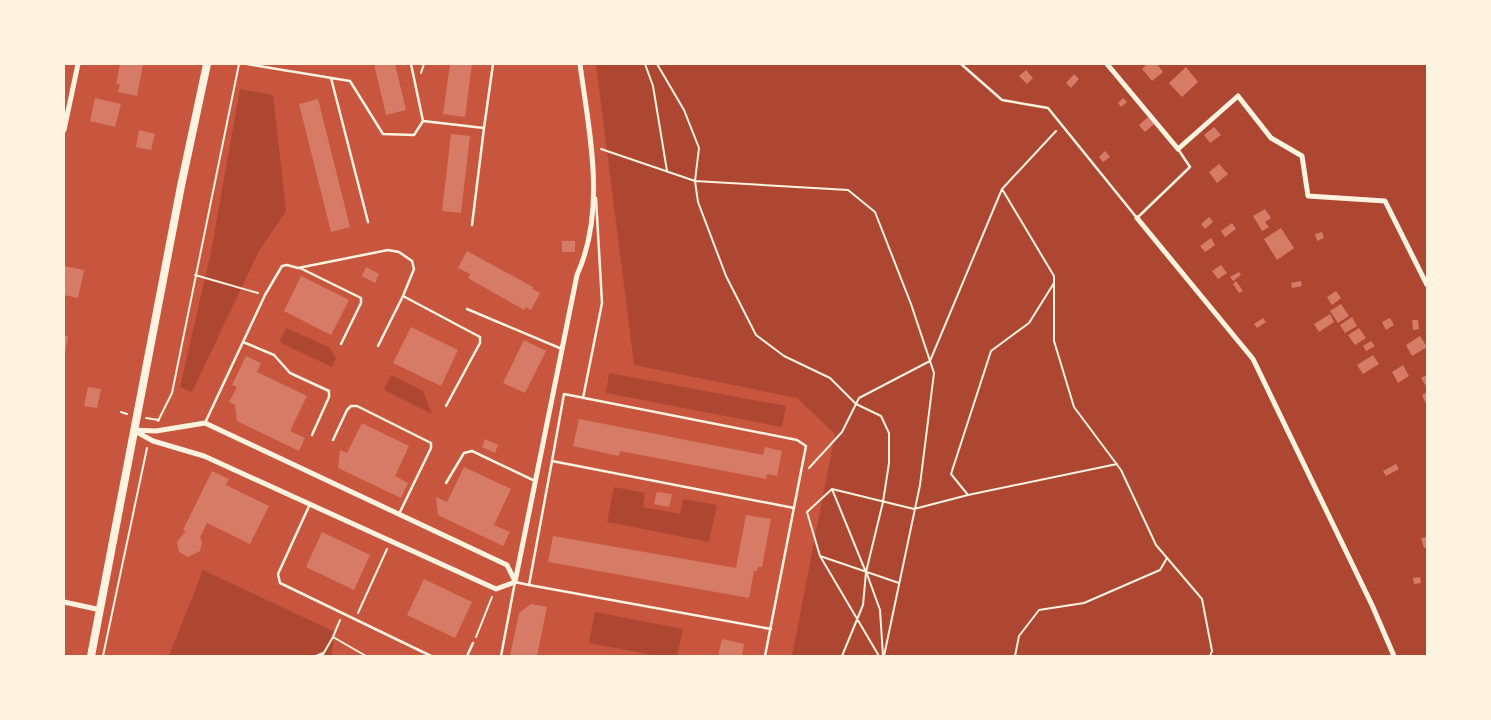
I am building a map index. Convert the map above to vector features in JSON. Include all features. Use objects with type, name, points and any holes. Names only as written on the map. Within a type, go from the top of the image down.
[{"type":"main road","points":[[91,656],[207,64]]},
{"type":"street","points":[[64,130],[78,64]]},
{"type":"street","points":[[515,582],[577,275],[587,252],[595,189],[580,64]]},
{"type":"street","points":[[1107,64],[1178,149],[1238,96],[1271,138],[1302,156],[1308,196],[1385,201],[1427,285]]},
{"type":"street","points":[[1138,218],[1254,359],[1394,656]]},
{"type":"street","points":[[134,430],[156,431],[205,423],[507,566],[515,582]]},
{"type":"street","points":[[134,430],[153,441],[204,456],[496,588],[515,582]]},
{"type":"street","points":[[64,602],[101,610]]},
{"type":"lane","points":[[247,64],[280,71],[350,81],[383,134],[414,135],[423,121],[411,64]]},
{"type":"lane","points":[[472,225],[493,64]]},
{"type":"lane","points":[[961,64],[1002,100],[1048,108],[1138,218],[1190,167],[1178,149]]},
{"type":"lane","points":[[331,78],[368,222]]},
{"type":"lane","points":[[423,121],[484,128]]},
{"type":"lane","points":[[583,398],[602,303],[595,189]]},
{"type":"lane","points":[[298,268],[388,250],[407,255],[412,261],[414,269],[378,346]]},
{"type":"lane","points":[[205,423],[265,296],[282,266],[287,265],[298,268],[361,298],[361,303],[341,344]]},
{"type":"lane","points":[[403,296],[480,337],[480,343],[446,406]]},
{"type":"lane","points":[[467,309],[562,349]]},
{"type":"lane","points":[[243,342],[274,355],[290,373],[329,391],[329,397],[312,435]]},
{"type":"lane","points":[[529,585],[564,394],[797,440],[806,446],[765,656]]},
{"type":"lane","points":[[333,440],[347,410],[351,406],[357,406],[431,443],[431,448],[399,514]]},
{"type":"lane","points":[[446,483],[464,453],[472,451],[536,482]]},
{"type":"lane","points":[[552,461],[794,508]]},
{"type":"lane","points":[[310,504],[278,574],[278,579],[284,586],[431,656]]},
{"type":"lane","points":[[501,656],[515,582],[771,629]]},
{"type":"lane","points":[[467,656],[473,643]]},
{"type":"path","points":[[156,431],[158,420],[172,393],[239,64]]},
{"type":"path","points":[[645,64],[652,86],[667,172]]},
{"type":"path","points":[[657,64],[684,110],[699,148],[695,181],[698,202],[726,276],[756,335],[784,356],[830,378],[856,404],[881,416],[889,432],[889,463],[883,502],[866,572],[863,606],[842,656]]},
{"type":"path","points":[[800,478],[842,432],[859,398],[930,361],[1002,189],[1062,124]]},
{"type":"path","points":[[591,146],[695,181],[848,190],[874,212],[912,304],[934,373],[914,509],[884,656]]},
{"type":"path","points":[[1002,189],[1054,276],[1054,341],[1074,408],[1117,464],[1156,545],[1202,599],[1212,651],[1210,656]]},
{"type":"path","points":[[195,275],[265,296]]},
{"type":"path","points":[[968,495],[951,474],[991,351],[1029,323],[1054,283]]},
{"type":"path","points":[[104,656],[145,451],[153,441]]},
{"type":"path","points":[[832,489],[914,509],[968,495],[1117,464]]},
{"type":"path","points":[[832,489],[807,512],[820,556],[879,656]]},
{"type":"path","points":[[832,489],[880,610],[884,656]]},
{"type":"path","points":[[355,619],[390,541]]},
{"type":"path","points":[[820,556],[899,582]]},
{"type":"path","points":[[1014,656],[1019,636],[1039,610],[1084,603],[1160,570],[1167,558]]},
{"type":"path","points":[[473,643],[496,588]]},
{"type":"path","points":[[322,656],[333,637],[343,613]]},
{"type":"path","points":[[333,637],[366,656]]},
{"type":"path","points":[[316,656],[323,653]]},
{"type":"shaded area","points":[[596,64],[1427,64],[1427,656],[792,656],[835,434],[797,398],[634,365]]},
{"type":"shaded area","points":[[240,89],[273,95],[286,211],[259,251],[192,392],[180,387],[211,252]]},
{"type":"shaded area","points":[[286,328],[329,347],[336,358],[332,367],[279,342]]},
{"type":"shaded area","points":[[609,373],[786,406],[782,427],[606,393]]},
{"type":"shaded area","points":[[391,375],[423,391],[432,414],[384,390]]},
{"type":"shaded area","points":[[614,487],[645,493],[643,507],[680,514],[683,499],[717,505],[709,542],[607,522]]},
{"type":"shaded area","points":[[203,570],[335,632],[331,656],[169,656]]},
{"type":"shaded area","points":[[595,612],[683,629],[677,656],[658,656],[589,643]]},
{"type":"building","points":[[120,64],[143,64],[137,96],[118,92],[120,84],[116,84]]},
{"type":"building","points":[[374,64],[395,64],[406,110],[386,115]]},
{"type":"building","points":[[450,64],[472,64],[465,117],[443,114]]},
{"type":"building","points":[[1147,64],[1157,64],[1163,72],[1152,81],[1142,69]]},
{"type":"building","points":[[1186,67],[1198,82],[1182,97],[1169,83]]},
{"type":"building","points":[[1026,70],[1033,78],[1027,84],[1019,76]]},
{"type":"building","points":[[1074,74],[1079,79],[1071,88],[1066,83]]},
{"type":"building","points":[[95,98],[121,104],[115,127],[90,121]]},
{"type":"building","points":[[1123,98],[1127,102],[1121,107],[1118,103]]},
{"type":"building","points":[[318,99],[350,227],[331,232],[299,104]]},
{"type":"building","points":[[1148,117],[1154,124],[1145,132],[1139,125]]},
{"type":"building","points":[[1214,127],[1221,135],[1210,143],[1204,135]]},
{"type":"building","points":[[139,130],[155,134],[151,150],[136,147]]},
{"type":"building","points":[[451,134],[470,136],[461,213],[442,211]]},
{"type":"building","points":[[1105,151],[1110,157],[1103,162],[1099,157]]},
{"type":"building","points":[[1219,164],[1228,174],[1217,183],[1209,172]]},
{"type":"building","points":[[1265,209],[1271,218],[1265,222],[1269,227],[1262,231],[1253,216]]},
{"type":"building","points":[[1209,217],[1213,222],[1205,229],[1201,224]]},
{"type":"building","points":[[1232,223],[1236,229],[1225,237],[1221,231]]},
{"type":"building","points":[[1281,228],[1294,248],[1277,260],[1264,239]]},
{"type":"building","points":[[1322,232],[1324,238],[1317,241],[1315,234]]},
{"type":"building","points":[[1211,238],[1215,245],[1205,252],[1200,246]]},
{"type":"building","points":[[562,241],[575,241],[575,252],[562,252]]},
{"type":"building","points":[[467,251],[533,287],[532,289],[540,293],[531,310],[526,307],[524,310],[468,278],[470,274],[458,268]]},
{"type":"building","points":[[1221,265],[1227,273],[1218,279],[1212,271]]},
{"type":"building","points":[[64,266],[84,270],[78,298],[64,295]]},
{"type":"building","points":[[366,267],[379,274],[375,283],[362,276]]},
{"type":"building","points":[[1239,272],[1241,275],[1233,281],[1230,277]]},
{"type":"building","points":[[301,276],[349,300],[331,335],[284,311]]},
{"type":"building","points":[[1236,281],[1243,291],[1239,293],[1233,284]]},
{"type":"building","points":[[1301,281],[1302,286],[1292,288],[1291,283]]},
{"type":"building","points":[[1336,291],[1341,298],[1332,305],[1327,297]]},
{"type":"building","points":[[1341,304],[1349,316],[1338,323],[1330,311]]},
{"type":"building","points":[[1330,314],[1334,322],[1319,332],[1314,324]]},
{"type":"building","points":[[1352,317],[1357,326],[1345,333],[1340,325]]},
{"type":"building","points":[[1263,318],[1266,322],[1257,328],[1254,324]]},
{"type":"building","points":[[1390,318],[1394,325],[1386,330],[1382,322]]},
{"type":"building","points":[[1412,320],[1418,320],[1419,329],[1413,330]]},
{"type":"building","points":[[411,327],[458,350],[441,386],[393,363]]},
{"type":"building","points":[[1359,328],[1366,338],[1355,345],[1348,335]]},
{"type":"building","points":[[64,335],[68,336],[65,353],[64,353]]},
{"type":"building","points":[[1420,336],[1427,347],[1412,356],[1406,345]]},
{"type":"building","points":[[524,340],[546,351],[525,393],[503,383]]},
{"type":"building","points":[[1371,341],[1375,346],[1366,351],[1363,346]]},
{"type":"building","points":[[1373,355],[1379,364],[1363,374],[1357,365]]},
{"type":"building","points":[[246,356],[261,363],[257,372],[307,396],[290,431],[305,438],[299,451],[237,421],[235,405],[229,402],[237,387],[232,385]]},
{"type":"building","points":[[1403,365],[1409,376],[1398,383],[1392,372]]},
{"type":"building","points":[[1427,375],[1427,388],[1421,378]]},
{"type":"building","points":[[88,387],[101,389],[97,408],[84,406]]},
{"type":"building","points":[[1427,392],[1427,406],[1422,395]]},
{"type":"building","points":[[579,419],[763,455],[765,447],[782,451],[777,476],[767,474],[766,479],[620,451],[619,456],[573,446]]},
{"type":"building","points":[[362,423],[409,446],[395,476],[408,483],[401,498],[338,468],[340,450],[347,453]]},
{"type":"building","points":[[485,439],[498,445],[495,453],[482,447]]},
{"type":"building","points":[[1396,464],[1399,469],[1386,476],[1383,471]]},
{"type":"building","points":[[464,467],[511,489],[494,525],[510,532],[503,546],[438,515],[436,497],[447,502]]},
{"type":"building","points":[[212,471],[229,479],[226,485],[269,506],[250,544],[207,523],[200,537],[202,542],[200,551],[188,557],[179,552],[177,542],[186,531],[183,530]]},
{"type":"building","points":[[657,492],[672,494],[669,507],[654,504]]},
{"type":"building","points":[[746,515],[771,519],[762,567],[758,567],[757,571],[754,571],[749,598],[548,562],[553,536],[736,568]]},
{"type":"building","points":[[322,532],[370,555],[354,590],[306,567]]},
{"type":"building","points":[[1427,537],[1427,547],[1424,548],[1421,538]]},
{"type":"building","points":[[1420,577],[1421,583],[1414,584],[1413,578]]},
{"type":"building","points":[[424,579],[472,602],[455,638],[407,615]]},
{"type":"building","points":[[531,604],[547,607],[537,656],[510,656],[519,613]]},
{"type":"building","points":[[722,639],[744,644],[742,656],[718,656]]}]
